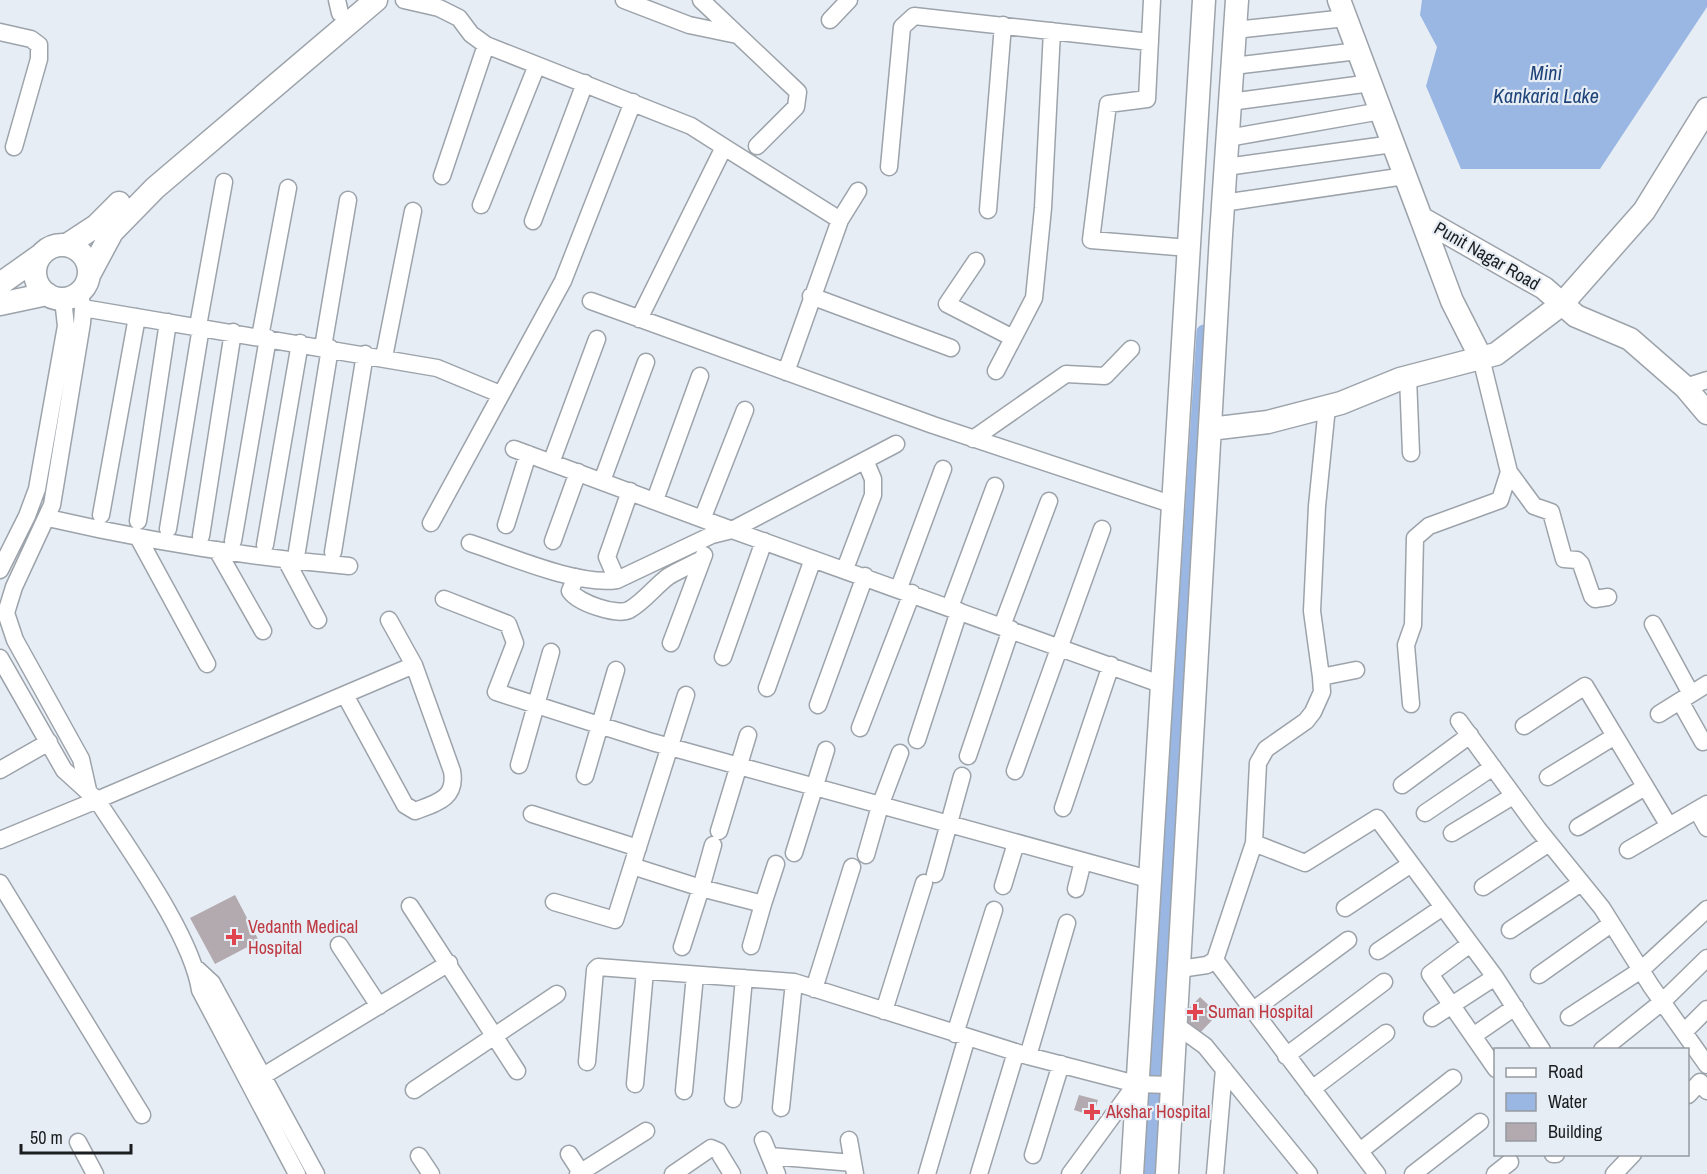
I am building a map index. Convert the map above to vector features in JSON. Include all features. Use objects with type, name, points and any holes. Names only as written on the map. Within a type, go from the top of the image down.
[{"type":"street","points":[[316,1174],[212,983],[197,969],[154,888],[93,795],[81,759],[4,622],[6,606],[14,587],[48,518],[72,293],[112,231],[155,188],[376,0]]},
{"type":"street","points":[[404,0],[439,8],[459,18],[471,34],[486,45],[691,126],[840,220]]},
{"type":"street","points":[[624,0],[689,25],[738,35]]},
{"type":"street","points":[[701,0],[798,92],[799,100],[796,107],[757,146]]},
{"type":"street","points":[[830,20],[849,0]]},
{"type":"street","points":[[1152,0],[1147,99],[1108,104],[1090,240],[1189,248]]},
{"type":"street","points":[[1132,1174],[1136,1084],[1152,880],[1204,0]]},
{"type":"street","points":[[1167,1174],[1223,203],[1238,0]]},
{"type":"street","points":[[0,284],[41,255],[56,246],[67,245],[96,226],[146,177],[344,4]]},
{"type":"street","points":[[1235,30],[1343,9]]},
{"type":"street","name":"Punit Nagar Road","points":[[1343,9],[1421,218],[1544,288],[1576,316],[1630,339],[1685,387],[1707,413]]},
{"type":"street","points":[[889,167],[902,27],[908,19],[914,16],[1150,42]]},
{"type":"street","points":[[988,210],[1003,26]]},
{"type":"street","points":[[996,371],[1034,298],[1043,208],[1052,31]]},
{"type":"street","points":[[0,32],[31,39],[39,45],[39,59],[14,147]]},
{"type":"street","points":[[442,176],[486,45]]},
{"type":"street","points":[[1233,66],[1358,51]]},
{"type":"street","points":[[481,205],[537,65]]},
{"type":"street","points":[[532,221],[585,83]]},
{"type":"street","points":[[1230,102],[1371,83]]},
{"type":"street","points":[[431,523],[562,281],[633,102]]},
{"type":"street","points":[[1210,429],[1268,422],[1327,407],[1408,377],[1496,354],[1562,304],[1644,210],[1707,109]]},
{"type":"street","points":[[1228,138],[1381,111]]},
{"type":"street","points":[[1226,167],[1393,144]]},
{"type":"street","points":[[639,319],[724,147]]},
{"type":"street","points":[[1223,203],[1406,176]]},
{"type":"street","points":[[168,529],[224,182]]},
{"type":"street","points":[[233,541],[288,188]]},
{"type":"street","points":[[786,372],[840,220],[858,191]]},
{"type":"street","points":[[318,620],[291,556],[348,200]]},
{"type":"street","points":[[384,357],[413,211]]},
{"type":"street","points":[[1421,218],[1452,301],[1481,358],[1509,472],[1534,506],[1551,512],[1564,559],[1577,560],[1581,564],[1592,596],[1600,599],[1608,597]]},
{"type":"street","points":[[0,570],[37,489],[72,293],[84,255],[67,245]]},
{"type":"street","points":[[41,255],[35,272],[40,287],[72,293],[137,316],[437,368],[500,394]]},
{"type":"street","points":[[976,261],[946,304],[1013,338]]},
{"type":"street","points":[[0,304],[72,293]]},
{"type":"street","points":[[812,296],[951,348]]},
{"type":"street","points":[[591,301],[973,439],[1174,505]]},
{"type":"street","points":[[101,515],[137,316]]},
{"type":"street","points":[[138,521],[168,322]]},
{"type":"street","points":[[201,536],[233,332]]},
{"type":"street","points":[[551,463],[597,339]]},
{"type":"street","points":[[265,545],[300,343]]},
{"type":"street","points":[[973,439],[1066,374],[1105,376],[1131,349]]},
{"type":"street","points":[[333,552],[365,354]]},
{"type":"street","points":[[602,481],[646,362]]},
{"type":"street","points":[[655,500],[700,376]]},
{"type":"street","points":[[1408,377],[1411,453]]},
{"type":"street","points":[[1685,387],[1707,380]]},
{"type":"street","points":[[1180,969],[1207,965],[1215,960],[1254,843],[1258,763],[1266,749],[1306,721],[1322,692],[1312,611],[1317,506],[1327,407]]},
{"type":"street","points":[[703,517],[745,410]]},
{"type":"street","points":[[470,543],[595,582],[617,580],[712,535],[732,530],[896,444]]},
{"type":"street","points":[[506,525],[521,452],[1163,685],[1196,685]]},
{"type":"street","points":[[844,569],[873,495],[873,479],[865,460]]},
{"type":"street","points":[[860,728],[943,469]]},
{"type":"street","points":[[553,541],[578,472]]},
{"type":"street","points":[[1411,704],[1406,645],[1413,625],[1415,538],[1429,526],[1500,500],[1509,472]]},
{"type":"street","points":[[917,740],[955,609],[995,486]]},
{"type":"street","points":[[617,580],[607,557],[630,491]]},
{"type":"street","points":[[968,756],[1049,501]]},
{"type":"street","points":[[48,518],[139,539],[217,550],[291,556],[349,566]]},
{"type":"street","points":[[1015,771],[1102,529]]},
{"type":"street","points":[[671,643],[712,535]]},
{"type":"street","points":[[139,539],[207,664]]},
{"type":"street","points":[[723,657],[764,541]]},
{"type":"street","points":[[217,550],[263,631]]},
{"type":"street","points":[[576,577],[570,591],[573,595],[584,603],[621,612],[630,609],[669,576],[702,559]]},
{"type":"street","points":[[767,688],[813,559]]},
{"type":"street","points":[[818,705],[865,576]]},
{"type":"street","points":[[444,599],[507,624],[515,643],[496,692],[670,747],[1152,880]]},
{"type":"street","points":[[345,695],[405,805],[415,811],[435,804],[451,792],[454,783],[414,665],[389,620]]},
{"type":"street","points":[[1653,624],[1703,742]]},
{"type":"street","points":[[519,765],[534,704],[551,652]]},
{"type":"street","points":[[0,657],[64,770],[93,795]]},
{"type":"street","points":[[0,840],[93,795],[345,695],[414,665]]},
{"type":"street","points":[[1063,808],[1111,665]]},
{"type":"street","points":[[585,776],[616,670]]},
{"type":"street","points":[[1321,677],[1356,670]]},
{"type":"street","points":[[1659,714],[1707,684]]},
{"type":"street","points":[[1524,726],[1585,686],[1669,826]]},
{"type":"street","points":[[555,902],[615,920],[686,695]]},
{"type":"street","points":[[1459,721],[1611,924],[1684,1032],[1691,1052],[1707,1065]]},
{"type":"street","points":[[682,947],[748,735]]},
{"type":"street","points":[[1402,785],[1470,735]]},
{"type":"street","points":[[1548,777],[1615,736]]},
{"type":"street","points":[[0,770],[49,742]]},
{"type":"street","points":[[794,853],[826,750]]},
{"type":"street","points":[[866,855],[880,806],[900,753]]},
{"type":"street","points":[[1425,813],[1493,767]]},
{"type":"street","points":[[884,1011],[948,824],[962,776]]},
{"type":"street","points":[[1578,827],[1645,787]]},
{"type":"street","points":[[1452,833],[1514,796]]},
{"type":"street","points":[[1628,850],[1702,807],[1707,828]]},
{"type":"street","points":[[532,814],[638,848]]},
{"type":"street","points":[[1254,843],[1305,863],[1377,818],[1495,977],[1541,1048]]},
{"type":"street","points":[[1003,886],[1016,843]]},
{"type":"street","points":[[1484,887],[1549,843]]},
{"type":"street","points":[[1076,890],[1083,861]]},
{"type":"street","points":[[751,946],[776,864]]},
{"type":"street","points":[[1345,908],[1411,864]]},
{"type":"street","points":[[632,866],[701,888],[763,904]]},
{"type":"street","points":[[814,988],[852,867]]},
{"type":"street","points":[[0,883],[142,1115]]},
{"type":"street","points":[[1510,930],[1581,883]]},
{"type":"street","points":[[410,906],[517,1071]]},
{"type":"street","points":[[1378,951],[1443,907]]},
{"type":"street","points":[[1569,1017],[1641,970],[1707,909]]},
{"type":"street","points":[[927,1174],[994,910]]},
{"type":"street","points":[[979,1174],[1067,923]]},
{"type":"street","points":[[1539,975],[1611,924]]},
{"type":"street","points":[[1252,1011],[1348,940]]},
{"type":"street","points":[[1470,944],[1430,974],[1494,1066]]},
{"type":"street","points":[[339,945],[379,1006]]},
{"type":"street","points":[[1604,1048],[1662,1002],[1707,958]]},
{"type":"street","points":[[1215,960],[1377,1174]]},
{"type":"street","points":[[263,1076],[449,963]]},
{"type":"street","points":[[587,1062],[595,970],[598,967],[794,982],[1022,1054],[1136,1084],[1171,1085]]},
{"type":"street","points":[[197,969],[200,990],[297,1174]]},
{"type":"street","points":[[635,1084],[645,971]]},
{"type":"street","points":[[684,1091],[695,975]]},
{"type":"street","points":[[1432,1018],[1495,977]]},
{"type":"street","points":[[733,1099],[744,978]]},
{"type":"street","points":[[781,1108],[794,982]]},
{"type":"street","points":[[1286,1056],[1384,982]]},
{"type":"street","points":[[414,1090],[557,994]]},
{"type":"street","points":[[1473,1036],[1515,1007]]},
{"type":"street","points":[[1684,1032],[1707,1009]]},
{"type":"street","points":[[1176,1025],[1205,1046],[1309,1174]]},
{"type":"street","points":[[1312,1089],[1386,1034]]},
{"type":"street","points":[[1033,1155],[1061,1064]]},
{"type":"street","points":[[1215,1174],[1224,1069]]},
{"type":"street","points":[[1360,1151],[1453,1078]]},
{"type":"street","points":[[1689,1094],[1700,1082],[1707,1090]]},
{"type":"street","points":[[1070,1174],[1136,1084]]},
{"type":"street","points":[[1413,1174],[1480,1122]]},
{"type":"street","points":[[569,1154],[580,1174],[645,1131]]},
{"type":"street","points":[[763,1140],[777,1174]]},
{"type":"street","points":[[770,1156],[854,1168],[849,1140]]},
{"type":"street","points":[[78,1142],[95,1174]]},
{"type":"street","points":[[673,1174],[711,1148],[717,1151],[732,1174]]},
{"type":"street","points":[[419,1156],[431,1174]]},
{"type":"street","points":[[1614,1174],[1631,1156]]},
{"type":"street","points":[[1495,1174],[1510,1162]]},
{"type":"water","name":"Mini Kankaria Lake","points":[[1422,0],[1707,0],[1707,7],[1600,169],[1461,169],[1426,86],[1437,47],[1420,15]]},
{"type":"building","points":[[235,895],[259,941],[215,964],[190,918]]},
{"type":"building","points":[[1200,997],[1218,1014],[1198,1035],[1180,1018]]},
{"type":"building","points":[[1079,1095],[1098,1100],[1093,1116],[1074,1110]]},
{"type":"waterway","points":[[1150,1174],[1204,332]]},
{"type":"place","name":"Vedanth Medical Hospital","points":[[234,937]]},
{"type":"place","name":"Suman Hospital","points":[[1195,1012]]},
{"type":"place","name":"Akshar Hospital","points":[[1092,1112]]}]
